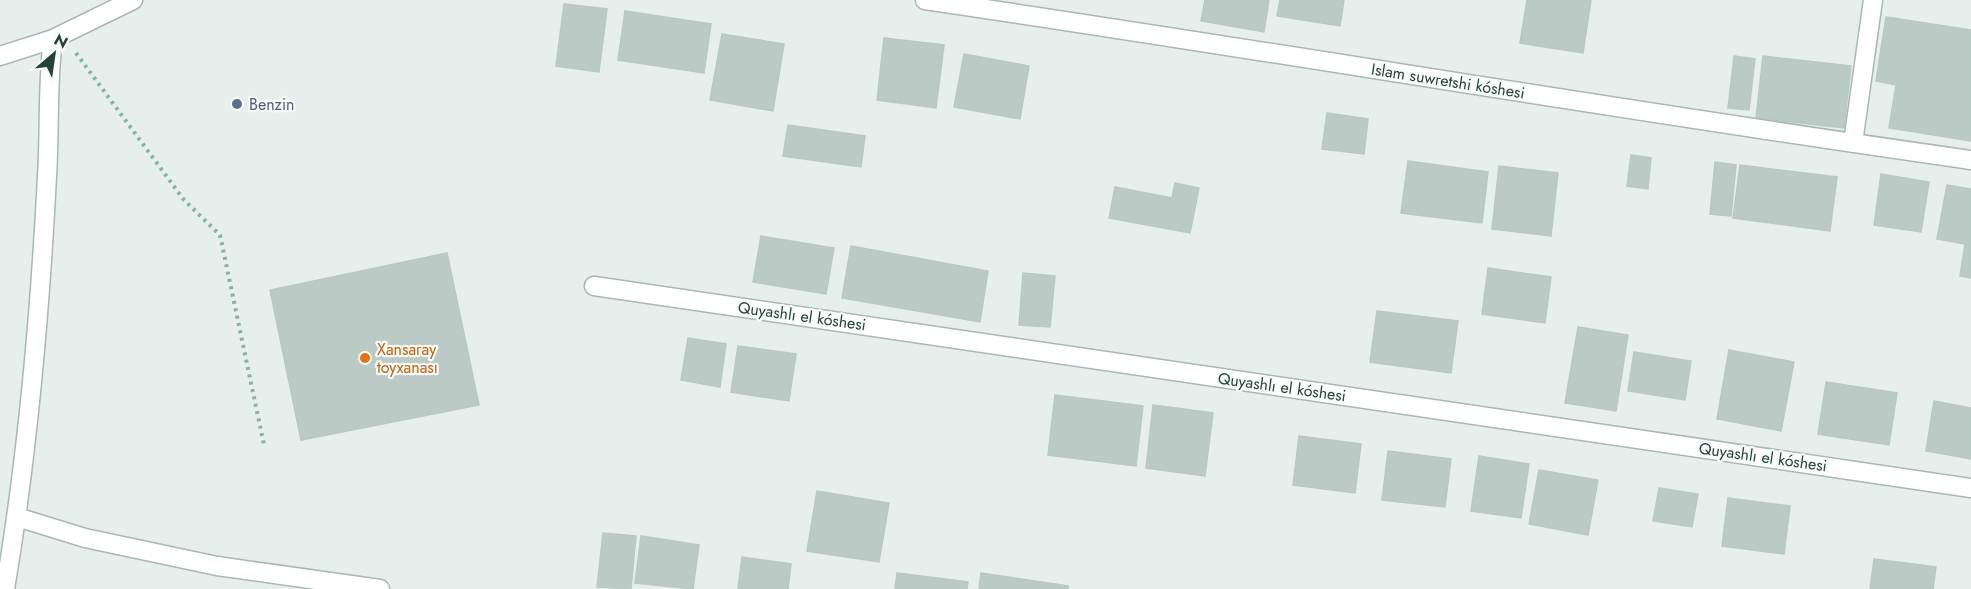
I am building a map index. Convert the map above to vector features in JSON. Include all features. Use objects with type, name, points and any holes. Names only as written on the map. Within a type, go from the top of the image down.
[{"type":"street","points":[[0,56],[53,39],[133,0]]},
{"type":"street","name":"Islam suwretshi kóshesi","points":[[925,0],[1212,42],[1582,103],[1971,160]]},
{"type":"street","points":[[1853,143],[1873,0]]},
{"type":"street","points":[[5,589],[17,518],[30,410],[47,175],[48,76],[53,39]]},
{"type":"street","name":"Quyashlı el kóshesi","points":[[594,286],[1971,488]]},
{"type":"street","points":[[17,518],[86,538],[217,566],[380,589]]},
{"type":"path","points":[[76,52],[184,200],[220,235],[264,445]]},
{"type":"building","points":[[1205,0],[1269,0],[1264,32],[1201,21]]},
{"type":"building","points":[[1280,0],[1344,0],[1340,26],[1277,16]]},
{"type":"building","points":[[1527,0],[1591,0],[1583,53],[1520,43]]},
{"type":"building","points":[[564,4],[607,9],[599,72],[556,66]]},
{"type":"building","points":[[625,11],[711,24],[704,73],[618,60]]},
{"type":"building","points":[[1886,17],[1971,30],[1971,141],[1889,128],[1896,85],[1876,81]]},
{"type":"building","points":[[722,34],[784,44],[773,111],[710,100]]},
{"type":"building","points":[[884,38],[944,45],[936,108],[877,100]]},
{"type":"building","points":[[964,54],[1029,66],[1020,119],[954,107]]},
{"type":"building","points":[[1734,56],[1755,59],[1749,110],[1728,108]]},
{"type":"building","points":[[1763,56],[1851,66],[1844,128],[1756,118]]},
{"type":"building","points":[[1327,113],[1368,119],[1364,154],[1322,149]]},
{"type":"building","points":[[788,125],[865,136],[861,167],[783,156]]},
{"type":"building","points":[[1631,155],[1651,158],[1648,189],[1627,186]]},
{"type":"building","points":[[1408,161],[1488,172],[1482,223],[1401,213]]},
{"type":"building","points":[[1715,162],[1736,165],[1731,216],[1710,214]]},
{"type":"building","points":[[1740,165],[1837,177],[1830,231],[1733,218]]},
{"type":"building","points":[[1499,166],[1558,173],[1551,236],[1492,229]]},
{"type":"building","points":[[1881,174],[1929,182],[1921,232],[1874,225]]},
{"type":"building","points":[[1175,183],[1199,188],[1190,233],[1109,218],[1115,187],[1172,198]]},
{"type":"building","points":[[1947,185],[1971,189],[1971,278],[1960,276],[1965,244],[1937,239]]},
{"type":"building","points":[[761,236],[834,248],[826,294],[753,282]]},
{"type":"building","points":[[851,246],[988,271],[980,322],[842,298]]},
{"type":"building","points":[[447,253],[479,405],[301,440],[270,290]]},
{"type":"building","points":[[1488,268],[1551,277],[1545,323],[1482,314]]},
{"type":"building","points":[[1023,273],[1055,276],[1050,327],[1019,325]]},
{"type":"building","points":[[1377,311],[1458,321],[1451,373],[1370,362]]},
{"type":"building","points":[[1578,327],[1628,335],[1616,411],[1565,403]]},
{"type":"building","points":[[688,338],[726,344],[720,387],[681,380]]},
{"type":"building","points":[[738,346],[796,354],[789,401],[731,392]]},
{"type":"building","points":[[1729,350],[1794,362],[1781,431],[1717,419]]},
{"type":"building","points":[[1634,352],[1691,361],[1685,400],[1628,391]]},
{"type":"building","points":[[1826,382],[1897,393],[1889,445],[1818,434]]},
{"type":"building","points":[[1055,395],[1143,406],[1136,466],[1048,455]]},
{"type":"building","points":[[1934,401],[1971,408],[1971,459],[1926,451]]},
{"type":"building","points":[[1153,405],[1213,413],[1205,476],[1146,468]]},
{"type":"building","points":[[1299,436],[1361,444],[1355,493],[1293,485]]},
{"type":"building","points":[[1388,451],[1451,459],[1445,507],[1382,500]]},
{"type":"building","points":[[1479,456],[1529,464],[1521,518],[1471,511]]},
{"type":"building","points":[[1539,470],[1598,480],[1588,535],[1529,524]]},
{"type":"building","points":[[1659,488],[1698,494],[1692,527],[1653,521]]},
{"type":"building","points":[[817,491],[889,503],[879,562],[807,551]]},
{"type":"building","points":[[1728,498],[1790,506],[1784,554],[1722,546]]},
{"type":"building","points":[[603,533],[636,536],[631,589],[597,587]]},
{"type":"building","points":[[641,536],[699,545],[693,589],[635,583]]},
{"type":"building","points":[[742,557],[791,564],[788,589],[738,589]]},
{"type":"building","points":[[1874,559],[1936,567],[1933,589],[1870,589]]},
{"type":"building","points":[[897,573],[968,582],[967,589],[895,589]]},
{"type":"building","points":[[981,573],[1068,586],[1068,589],[979,589]]},
{"type":"place","name":"Benzin","points":[[237,104]]},
{"type":"place","name":"Xansaray toyxanası","points":[[365,358]]}]
